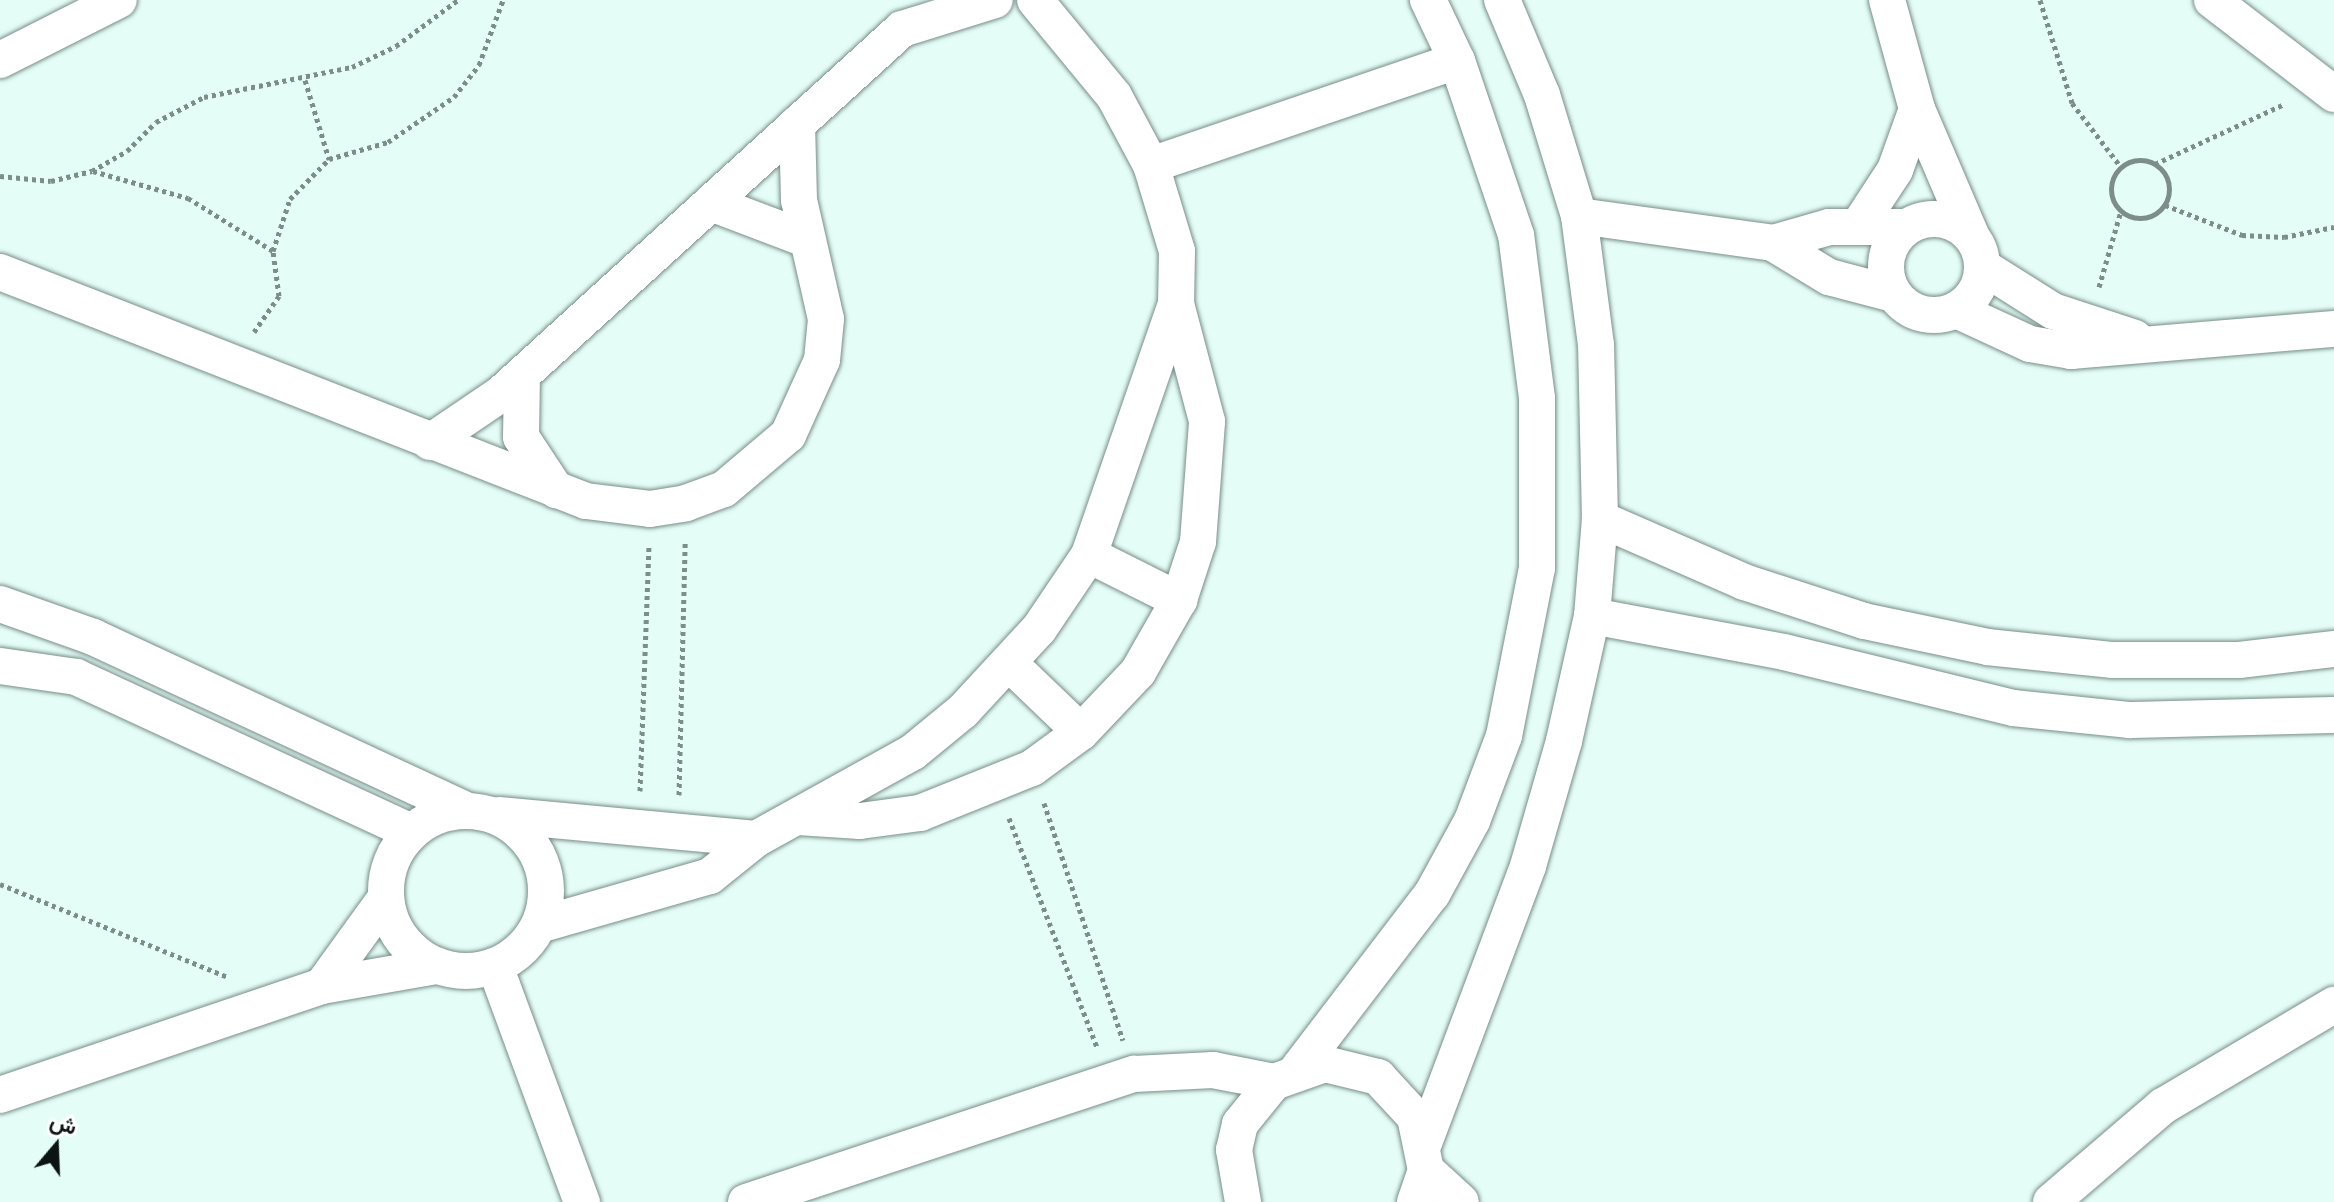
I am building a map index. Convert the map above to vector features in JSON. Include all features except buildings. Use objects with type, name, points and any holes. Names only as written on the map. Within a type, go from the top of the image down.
[{"type":"street","points":[[0,60],[15,42],[119,0]]},
{"type":"street","points":[[430,442],[522,375],[797,124],[905,14],[995,0]]},
{"type":"street","points":[[0,1095],[322,986],[437,966],[495,966],[539,925],[710,876],[756,839],[913,752],[1010,664],[1089,555],[1176,304],[1177,251],[1151,165],[1114,96],[1035,0]]},
{"type":"street","points":[[1055,0],[1065,36]]},
{"type":"street","points":[[1243,1202],[1234,1150],[1240,1124],[1286,1076],[1432,894],[1472,821],[1504,736],[1537,568],[1537,398],[1516,235],[1457,61],[1428,0]]},
{"type":"street","points":[[1422,1172],[1528,866],[1592,616],[1600,519],[1596,345],[1579,216],[1542,95],[1502,0]]},
{"type":"street","points":[[1887,0],[1917,109],[1977,251],[1979,285],[1956,310]]},
{"type":"street","points":[[2212,0],[2333,95]]},
{"type":"street","points":[[1151,165],[1457,61]]},
{"type":"street","points":[[1859,225],[1895,170],[1917,109]]},
{"type":"street","points":[[0,272],[54,298],[556,490],[650,509],[686,503],[759,465],[809,399],[826,319],[806,239],[797,124]]},
{"type":"street","points":[[711,203],[806,239]]},
{"type":"street","points":[[1579,216],[1773,243],[1859,225],[1905,227],[1940,218],[1977,251],[2092,326],[2152,342]]},
{"type":"street","points":[[1893,294],[1886,259],[1905,227]]},
{"type":"street","points":[[1773,243],[1829,277],[1893,294],[1921,314],[1956,310],[2044,347],[2112,350],[2152,342],[2332,327]]},
{"type":"street","points":[[0,288],[54,298]]},
{"type":"street","points":[[798,817],[860,821],[920,813],[997,786],[1032,768],[1081,732],[1138,672],[1179,600],[1198,542],[1207,436],[1196,361],[1176,304]]},
{"type":"street","points":[[522,375],[521,437],[556,490]]},
{"type":"street","points":[[1600,519],[1759,587],[1864,621],[1987,647],[2113,660],[2239,660],[2334,649]]},
{"type":"street","points":[[1089,555],[1179,600]]},
{"type":"street","points":[[0,604],[93,637],[518,831],[539,858],[546,880],[539,925]]},
{"type":"street","points":[[1592,616],[1784,652],[2013,708],[2130,720],[2334,715]]},
{"type":"street","points":[[76,677],[93,637]]},
{"type":"street","points":[[1010,664],[1081,732]]},
{"type":"street","points":[[0,666],[76,677],[411,832]]},
{"type":"street","points":[[322,986],[385,899],[395,851],[411,832],[477,812],[638,834],[756,839]]},
{"type":"street","points":[[385,899],[408,946],[437,966]]},
{"type":"street","points":[[495,966],[582,1202]]},
{"type":"street","points":[[2051,1202],[2163,1106],[2334,1005]]},
{"type":"street","points":[[746,1202],[1122,1078],[1213,1070],[1286,1076],[1325,1064],[1378,1077],[1400,1095],[1422,1172],[1461,1202]]},
{"type":"path","points":[[0,176],[51,181],[92,171],[127,151],[156,122],[204,97],[305,80],[396,46],[458,0]]},
{"type":"path","points":[[279,296],[273,251],[290,199],[329,159],[388,142],[454,97],[479,65],[503,0]]},
{"type":"path","points":[[2040,0],[2072,103],[2121,167]]},
{"type":"path","points":[[305,80],[329,159]]},
{"type":"path","points":[[2121,167],[2155,164],[2239,119],[2333,95]]},
{"type":"path","points":[[2121,211],[2144,218],[2165,205],[2169,182],[2155,164]]},
{"type":"path","points":[[2092,326],[2121,211],[2111,190],[2121,167]]},
{"type":"path","points":[[92,171],[188,198],[273,251]]},
{"type":"path","points":[[2165,205],[2242,235],[2284,237],[2334,227]]},
{"type":"path","points":[[678,836],[686,503]]},
{"type":"path","points":[[638,834],[650,509]]},
{"type":"path","points":[[1032,768],[1122,1078]]},
{"type":"path","points":[[997,786],[1122,1078]]},
{"type":"path","points":[[0,884],[280,1000]]}]
